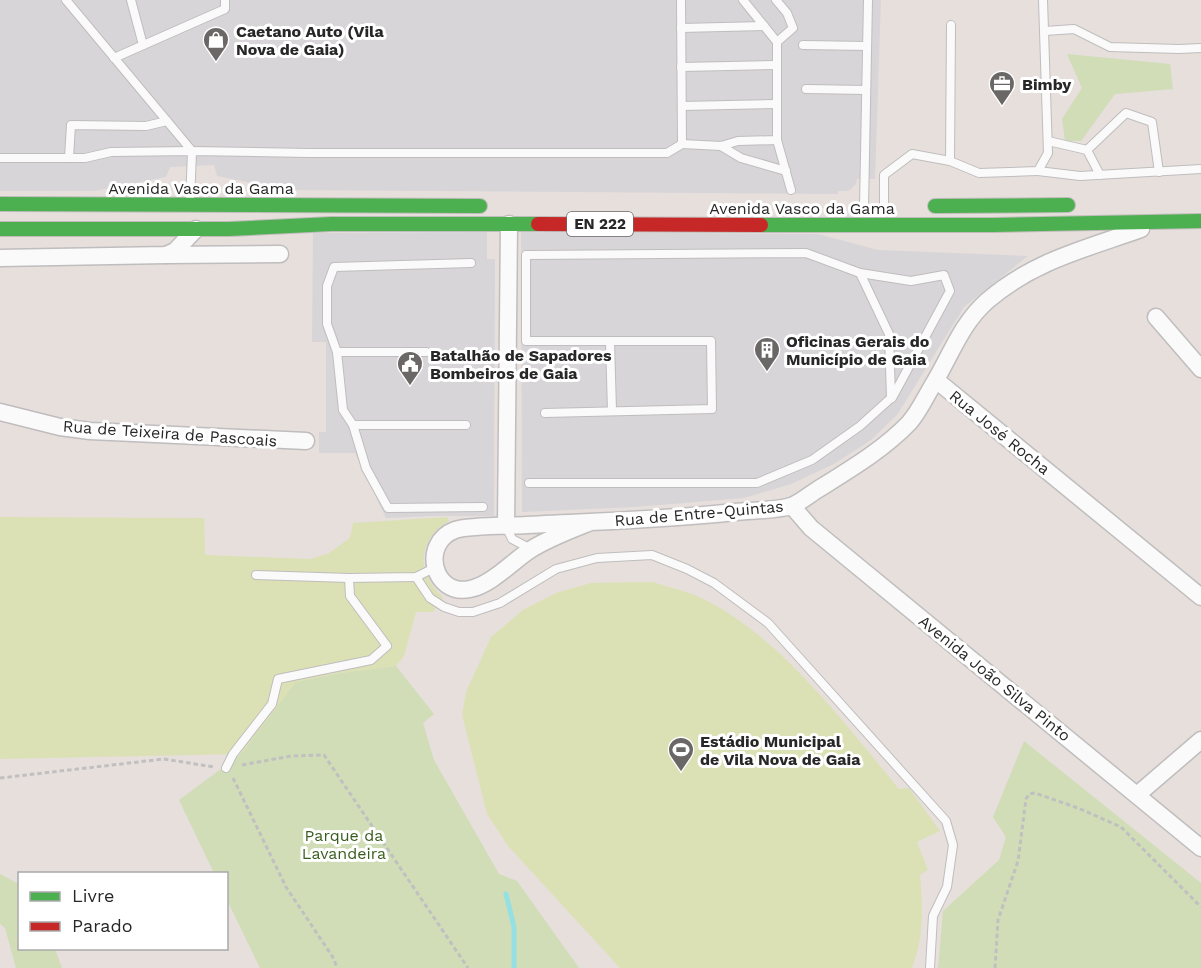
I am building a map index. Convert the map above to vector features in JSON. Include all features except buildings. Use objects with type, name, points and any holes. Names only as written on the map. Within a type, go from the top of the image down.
[{"type":"main road","name":"Avenida Vasco da Gama","points":[[0,204],[497,206]]},
{"type":"main road","points":[[402,205],[402,224]]},
{"type":"main road","name":"Avenida Vasco da Gama","points":[[919,206],[1080,205]]},
{"type":"main road","name":"Avenida Vasco da Gama","points":[[859,206],[890,206]]},
{"type":"main road","name":"Avenida Vasco da Gama","points":[[0,228],[196,229],[331,224],[1160,223],[1201,221]]},
{"type":"street","points":[[0,213],[32,204]]},
{"type":"street","name":"Rua José Rocha","points":[[1160,223],[1078,249],[1030,271],[987,301],[963,328],[936,380],[1201,597]]},
{"type":"street","points":[[509,224],[509,533]]},
{"type":"street","points":[[166,255],[175,251],[196,229]]},
{"type":"street","points":[[0,258],[280,254]]},
{"type":"street","points":[[1156,317],[1201,369]]},
{"type":"street","name":"Rua de Entre-Quintas","points":[[591,522],[562,533],[531,549],[473,589],[461,590],[450,587],[440,579],[434,568],[433,556],[438,544],[446,534],[457,529],[509,533],[591,522],[704,516],[792,506],[863,462],[910,422],[936,380]]},
{"type":"street","name":"Rua de Teixeira de Pascoais","points":[[0,412],[60,427],[90,431],[306,441]]},
{"type":"street","name":"Avenida João Silva Pinto","points":[[792,506],[811,528],[1201,848]]},
{"type":"street","points":[[1137,795],[1201,740]]},
{"type":"lane","points":[[66,0],[192,151],[190,205]]},
{"type":"lane","points":[[131,0],[143,45]]},
{"type":"lane","points":[[114,58],[225,9],[225,0]]},
{"type":"lane","points":[[681,0],[682,144]]},
{"type":"lane","points":[[743,0],[777,42],[777,140],[791,190]]},
{"type":"lane","points":[[776,0],[787,14],[793,28],[777,42]]},
{"type":"lane","points":[[859,206],[866,90],[868,0]]},
{"type":"lane","points":[[1038,171],[1048,153],[1043,0]]},
{"type":"lane","points":[[950,161],[951,25]]},
{"type":"lane","points":[[681,28],[764,26]]},
{"type":"lane","points":[[1045,31],[1074,29],[1110,47],[1179,50],[1201,48]]},
{"type":"lane","points":[[803,45],[867,46]]},
{"type":"lane","points":[[681,67],[777,65]]},
{"type":"lane","points":[[806,89],[866,90]]},
{"type":"lane","points":[[682,106],[777,104]]},
{"type":"lane","points":[[1087,150],[1126,113],[1152,122],[1159,172]]},
{"type":"lane","points":[[69,158],[70,125],[146,126],[167,121]]},
{"type":"lane","points":[[0,158],[85,158],[111,152],[192,151],[667,153],[682,144],[721,146],[738,141],[777,140]]},
{"type":"lane","points":[[1048,141],[1087,150],[1100,175]]},
{"type":"lane","points":[[721,146],[741,158],[786,171]]},
{"type":"lane","points":[[890,206],[884,175],[912,154],[950,161],[980,173],[1038,171],[1080,176],[1201,169]]},
{"type":"lane","points":[[529,483],[757,483],[812,460],[860,426],[891,398],[950,291],[945,275],[911,281],[860,273],[806,253],[526,255],[526,341],[711,341],[712,410],[545,413]]},
{"type":"lane","points":[[471,263],[334,267],[327,286],[327,324],[337,351],[343,410],[353,424],[366,468],[388,508],[483,507]]},
{"type":"lane","points":[[860,273],[889,334],[891,398]]},
{"type":"lane","points":[[610,341],[612,411]]},
{"type":"lane","points":[[337,351],[426,352]]},
{"type":"lane","points":[[353,424],[466,425]]},
{"type":"lane","points":[[509,533],[531,549]]},
{"type":"lane","points":[[416,577],[430,598],[444,607],[459,612],[473,612],[500,603],[556,569],[597,558],[652,555],[687,568],[714,583],[768,623],[946,821],[953,845],[947,887],[933,916],[930,968]]},
{"type":"lane","points":[[256,575],[349,578],[416,577],[434,568]]},
{"type":"lane","points":[[226,768],[233,754],[272,704],[278,679],[371,660],[387,646],[350,596],[349,578]]},
{"type":"path","points":[[0,778],[164,759],[226,768],[291,756],[324,755],[468,968]]},
{"type":"path","points":[[226,768],[236,783],[286,887],[334,959],[337,968]]},
{"type":"path","points":[[995,968],[998,920],[1018,861],[1026,799],[1029,794],[1035,793],[1078,808],[1121,827],[1201,907]]},
{"type":"shaded area","points":[[0,0],[881,0],[875,179],[857,179],[851,189],[838,191],[838,194],[287,190],[217,176],[214,165],[170,167],[166,177],[95,191],[0,191]]},
{"type":"shaded area","name":"Batalhão de Sapadores Bombeiros de Gaia","points":[[487,232],[487,259],[495,259],[494,516],[386,518],[355,453],[319,453],[319,432],[326,432],[326,342],[312,342],[313,233]]},
{"type":"shaded area","points":[[521,232],[818,234],[878,250],[1028,256],[964,307],[897,415],[871,440],[834,464],[791,484],[744,498],[635,507],[522,512]]},
{"type":"green space","points":[[1067,54],[1170,64],[1173,89],[1115,94],[1081,141],[1065,141],[1062,119],[1082,88]]},
{"type":"green space","points":[[0,517],[204,518],[205,555],[311,559],[329,553],[350,538],[353,523],[447,517],[449,521],[438,528],[431,537],[424,557],[428,578],[443,597],[433,612],[416,612],[404,656],[396,666],[340,673],[296,682],[241,754],[0,759]]},
{"type":"green space","name":"Estádio Municipal de Vila Nova de Gaia","points":[[653,582],[697,596],[726,612],[781,655],[832,709],[899,789],[909,788],[940,831],[917,842],[928,870],[920,875],[922,922],[919,945],[912,968],[620,968],[508,846],[487,814],[462,715],[466,692],[491,637],[523,610],[556,593],[591,583]]},
{"type":"green space","name":"Parque da Lavandeira","points":[[396,666],[434,714],[423,723],[434,760],[499,874],[517,881],[579,968],[260,968],[228,902],[228,872],[214,872],[179,800],[241,754],[295,682],[340,673]]},
{"type":"green space","points":[[1024,741],[1201,883],[1201,968],[938,968],[943,911],[999,860],[1006,837],[993,817]]},
{"type":"green space","points":[[0,874],[18,883],[18,950],[55,950],[62,968],[16,968],[5,928],[0,924]]},
{"type":"waterway","points":[[506,894],[514,927],[514,968]]},
{"type":"traffic: fast","points":[[0,204],[480,206]]},
{"type":"traffic: fast","points":[[935,206],[1068,205]]},
{"type":"traffic: fast","points":[[761,225],[993,225],[1201,221]]},
{"type":"traffic: fast","points":[[0,229],[229,229],[331,224],[538,224]]},
{"type":"traffic: jam","points":[[538,224],[761,225]]},
{"type":"place","name":"Caetano Auto (Vila Nova de Gaia)","points":[[216,63]]},
{"type":"place","name":"Bimby","points":[[1002,107]]},
{"type":"place","name":"Oficinas Gerais do Município de Gaia","points":[[767,373]]},
{"type":"place","name":"Batalhão de Sapadores Bombeiros de Gaia","points":[[410,387]]},
{"type":"place","name":"Estádio Municipal de Vila Nova de Gaia","points":[[681,773]]}]
